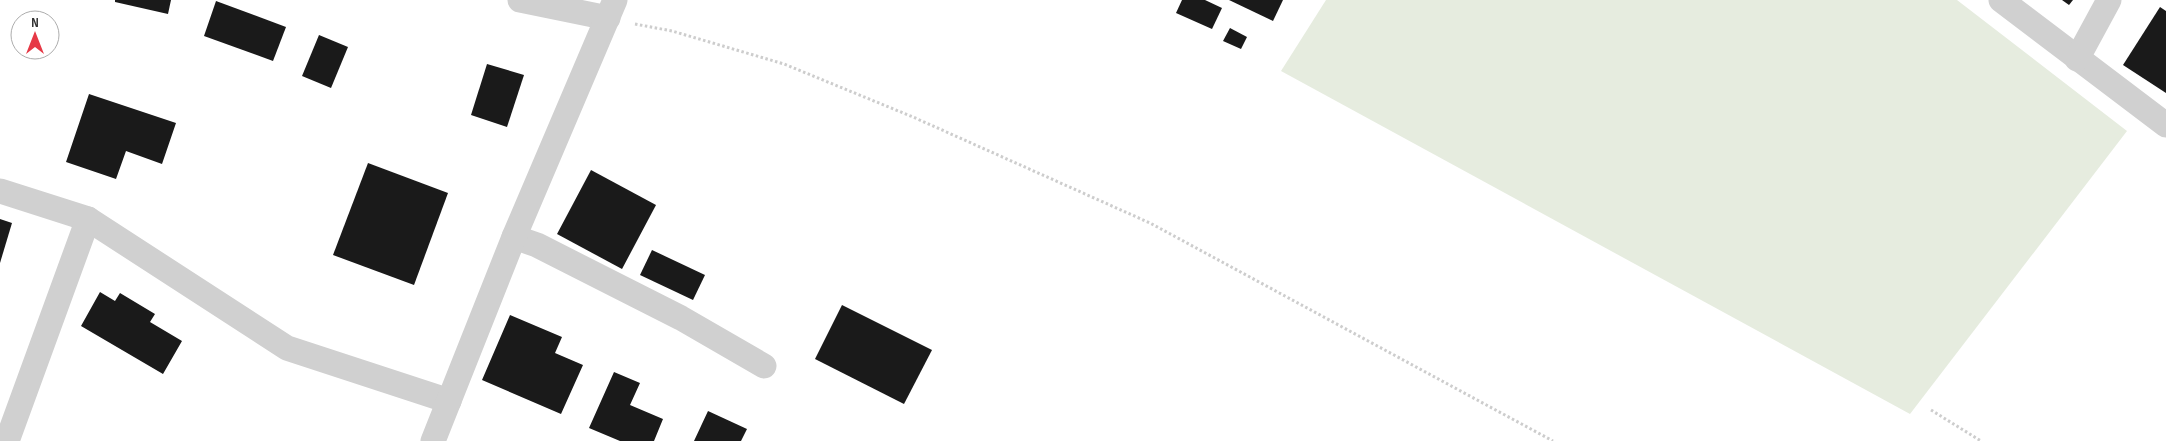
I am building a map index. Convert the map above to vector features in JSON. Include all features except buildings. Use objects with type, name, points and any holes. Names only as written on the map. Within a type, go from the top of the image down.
[{"type":"street","points":[[433,441],[514,237],[612,9],[520,0]]},
{"type":"street","points":[[2001,0],[2166,125]]},
{"type":"street","points":[[2077,58],[2108,0]]},
{"type":"street","points":[[0,191],[88,219],[287,348],[449,401]]},
{"type":"street","points":[[7,441],[88,219]]},
{"type":"street","points":[[514,237],[537,245],[681,318],[764,366]]},
{"type":"path","points":[[612,9],[672,31],[784,64],[966,140],[1150,223],[1553,441]]},
{"type":"path","points":[[1931,410],[1981,441]]},
{"type":"shaded area","points":[[1326,0],[1957,0],[2127,131],[1910,414],[1281,71]]}]
